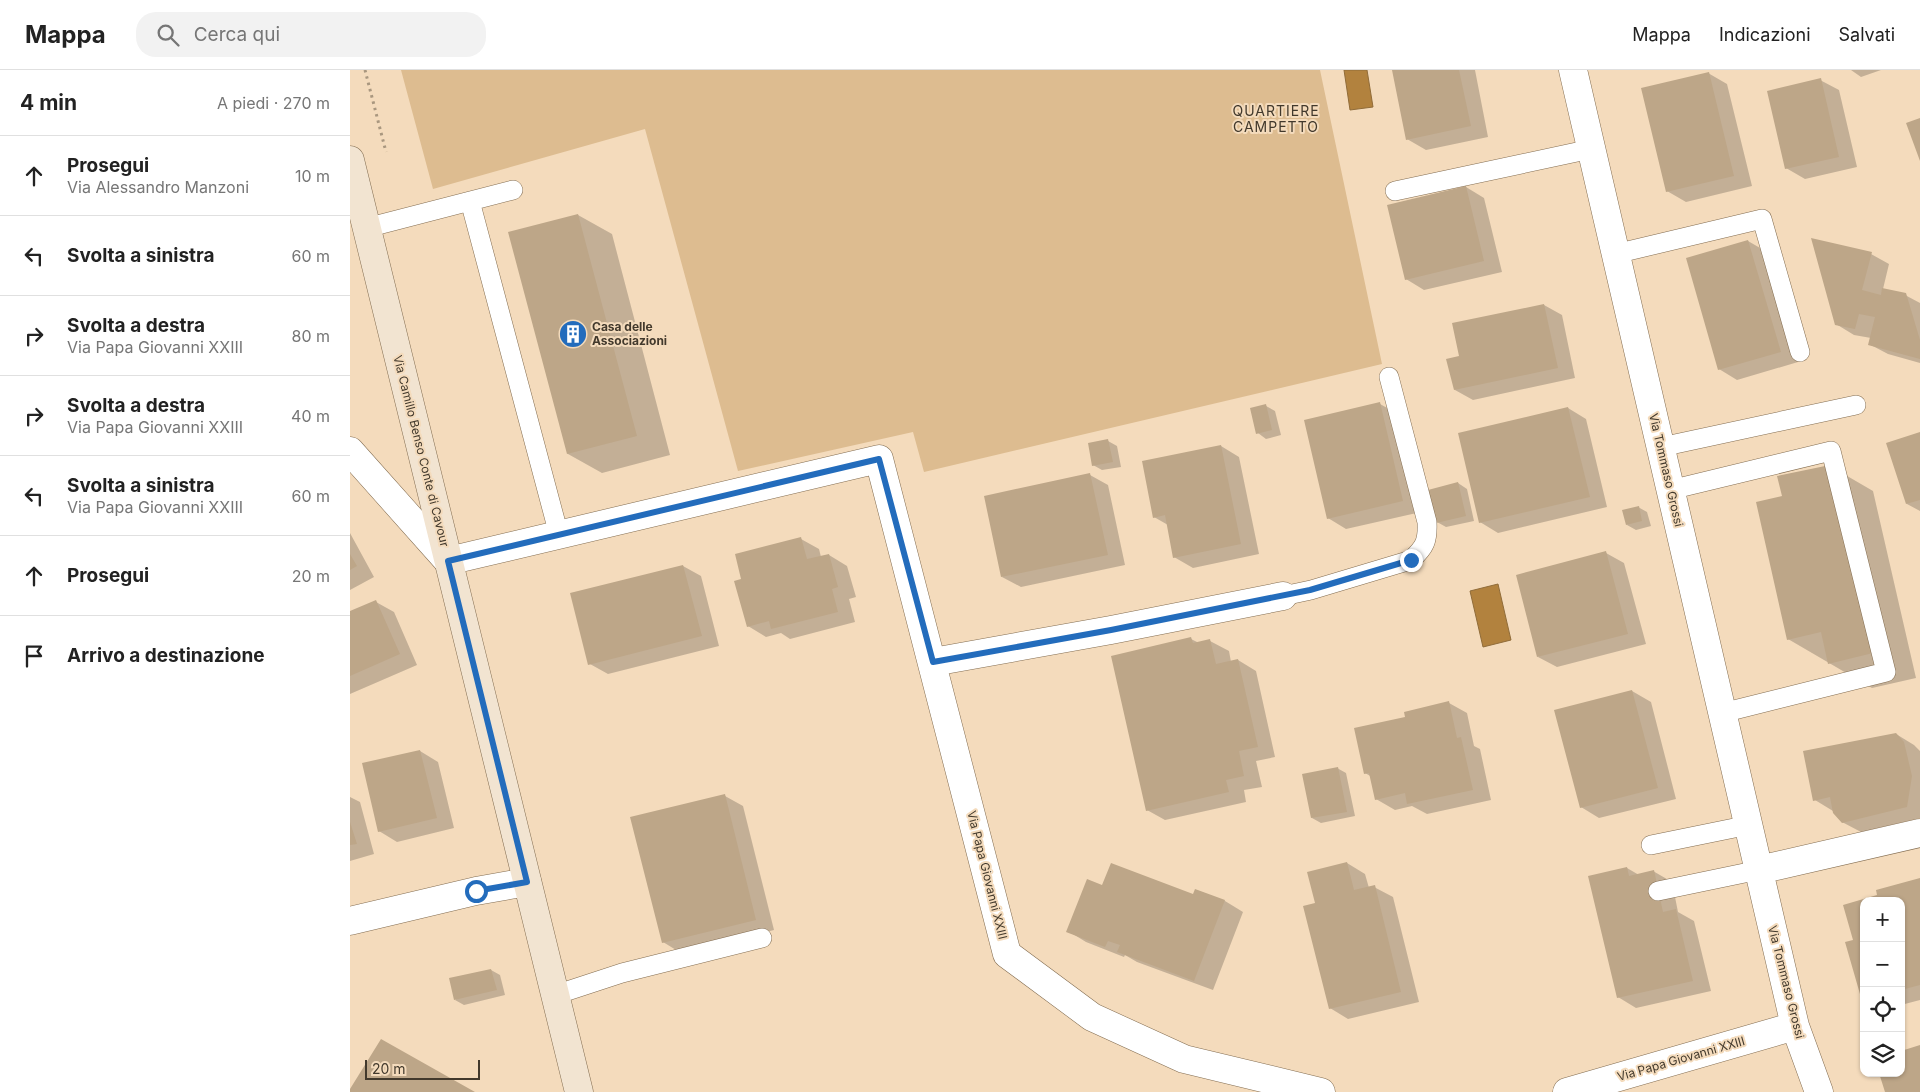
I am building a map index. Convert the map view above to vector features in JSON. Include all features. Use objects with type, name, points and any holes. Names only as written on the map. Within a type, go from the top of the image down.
[{"type":"main road","name":"Via Camillo Benso Conte di Cavour","points":[[350,160],[579,1092]]},
{"type":"street","name":"Via Tommaso Grossi","points":[[1573,70],[1796,1026],[1819,1092]]},
{"type":"street","points":[[350,451],[448,561]]},
{"type":"street","name":"Via Papa Giovanni XXIII","points":[[448,561],[879,459],[1007,954],[1092,1017],[1184,1059],[1321,1092]]},
{"type":"street","points":[[933,662],[1284,596]]},
{"type":"street","points":[[1759,870],[1920,833]]},
{"type":"street","points":[[350,921],[476,891],[527,882]]},
{"type":"street","name":"Via Papa Giovanni XXIII","points":[[1567,1092],[1796,1026]]},
{"type":"lane","points":[[1395,191],[1591,149]]},
{"type":"lane","points":[[366,228],[513,190]]},
{"type":"lane","points":[[470,201],[559,535]]},
{"type":"lane","points":[[1615,254],[1762,219],[1800,352]]},
{"type":"lane","points":[[1284,596],[1411,560],[1423,549],[1428,535],[1427,522],[1389,376]]},
{"type":"lane","points":[[1661,447],[1856,405]]},
{"type":"lane","points":[[1670,490],[1831,450],[1886,672],[1722,713]]},
{"type":"lane","points":[[1651,845],[1749,825]]},
{"type":"lane","points":[[1658,891],[1759,870]]},
{"type":"lane","points":[[555,995],[622,973],[762,938]]},
{"type":"shaded area","points":[[401,70],[1320,70],[1382,364],[924,472],[913,432],[738,471],[645,129],[433,189]]},
{"type":"shaded area","points":[[1344,70],[1367,70],[1373,107],[1350,110]]},
{"type":"shaded area","points":[[1498,584],[1511,640],[1483,647],[1470,591]]},
{"type":"building","points":[[1392,70],[1459,70],[1471,126],[1406,140]]},
{"type":"building","points":[[1709,72],[1734,176],[1666,192],[1641,88]]},
{"type":"building","points":[[1821,78],[1839,157],[1785,169],[1767,91]]},
{"type":"building","points":[[1920,118],[1920,161],[1906,123]]},
{"type":"building","points":[[1466,186],[1484,261],[1405,280],[1387,205]]},
{"type":"building","name":"Casa delle Associazioni","points":[[578,214],[637,436],[567,454],[508,232]]},
{"type":"building","points":[[1811,238],[1872,252],[1862,290],[1881,295],[1882,288],[1906,293],[1920,340],[1920,359],[1868,345],[1875,317],[1859,314],[1855,329],[1835,325]]},
{"type":"building","points":[[1748,240],[1781,352],[1718,370],[1686,258]]},
{"type":"building","points":[[1544,304],[1558,368],[1454,390],[1446,359],[1459,356],[1452,323]]},
{"type":"building","points":[[1380,402],[1403,501],[1327,519],[1304,420]]},
{"type":"building","points":[[1266,404],[1272,430],[1256,434],[1250,408]]},
{"type":"building","points":[[1568,407],[1590,497],[1479,523],[1458,433]]},
{"type":"building","points":[[1920,432],[1920,500],[1906,504],[1886,443]]},
{"type":"building","points":[[1108,439],[1113,462],[1092,466],[1088,443]]},
{"type":"building","points":[[1221,445],[1241,544],[1173,558],[1165,515],[1153,518],[1142,461]]},
{"type":"building","points":[[1830,465],[1873,653],[1828,664],[1821,632],[1787,640],[1756,502],[1782,496],[1777,476]]},
{"type":"building","points":[[1090,473],[1108,555],[1001,577],[984,496]]},
{"type":"building","points":[[1458,482],[1466,516],[1436,523],[1428,490]]},
{"type":"building","points":[[1639,506],[1642,521],[1626,525],[1622,510]]},
{"type":"building","points":[[801,537],[807,559],[829,554],[838,587],[832,589],[838,612],[771,629],[769,621],[747,627],[734,581],[741,579],[735,554]]},
{"type":"building","points":[[1606,551],[1628,634],[1537,657],[1516,575]]},
{"type":"building","points":[[350,554],[357,566],[350,570]]},
{"type":"building","points":[[683,565],[702,636],[588,665],[570,593]]},
{"type":"building","points":[[376,600],[400,654],[350,676],[350,611]]},
{"type":"building","points":[[1191,637],[1193,643],[1210,639],[1216,664],[1238,659],[1258,747],[1239,751],[1244,776],[1226,780],[1229,792],[1146,811],[1111,656]]},
{"type":"building","points":[[1632,690],[1658,788],[1580,808],[1554,710]]},
{"type":"building","points":[[1449,701],[1457,738],[1461,737],[1473,790],[1407,804],[1405,793],[1375,800],[1369,773],[1364,774],[1354,728],[1405,717],[1404,712]]},
{"type":"building","points":[[1896,733],[1904,742],[1912,776],[1907,807],[1842,823],[1833,813],[1830,797],[1813,801],[1803,751]]},
{"type":"building","points":[[420,750],[437,818],[378,832],[362,763]]},
{"type":"building","points":[[1338,767],[1347,812],[1311,818],[1302,774]]},
{"type":"building","points":[[725,794],[756,920],[662,943],[630,817]]},
{"type":"building","points":[[350,822],[357,844],[350,845]]},
{"type":"building","points":[[1347,862],[1354,890],[1375,885],[1401,992],[1329,1009],[1303,906],[1315,903],[1307,872]]},
{"type":"building","points":[[1111,863],[1193,894],[1195,889],[1225,900],[1194,981],[1117,952],[1120,945],[1108,941],[1105,947],[1066,932],[1087,879],[1102,885]]},
{"type":"building","points":[[1627,867],[1629,876],[1654,870],[1663,912],[1676,909],[1693,981],[1617,998],[1588,876]]},
{"type":"building","points":[[1920,878],[1920,985],[1905,989],[1905,897],[1870,897],[1877,895],[1876,890]]},
{"type":"building","points":[[1860,900],[1860,994],[1845,942],[1853,940],[1843,905]]},
{"type":"building","points":[[491,969],[497,990],[454,1000],[449,978]]},
{"type":"building","points":[[381,1039],[475,1092],[350,1092],[350,1089]]},
{"type":"building","points":[[1920,1045],[1920,1092],[1885,1092],[1880,1077],[1905,1077],[1905,1050]]},
{"type":"place","name":"Casa delle Associazioni","points":[[573,334]]},
{"type":"district","name":"QUARTIERE CAMPETTO","points":[[1276,119]]},
{"type":"route","points":[[476,891],[527,882],[448,561],[879,459],[933,662],[1111,630],[1310,590],[1411,560]]}]
